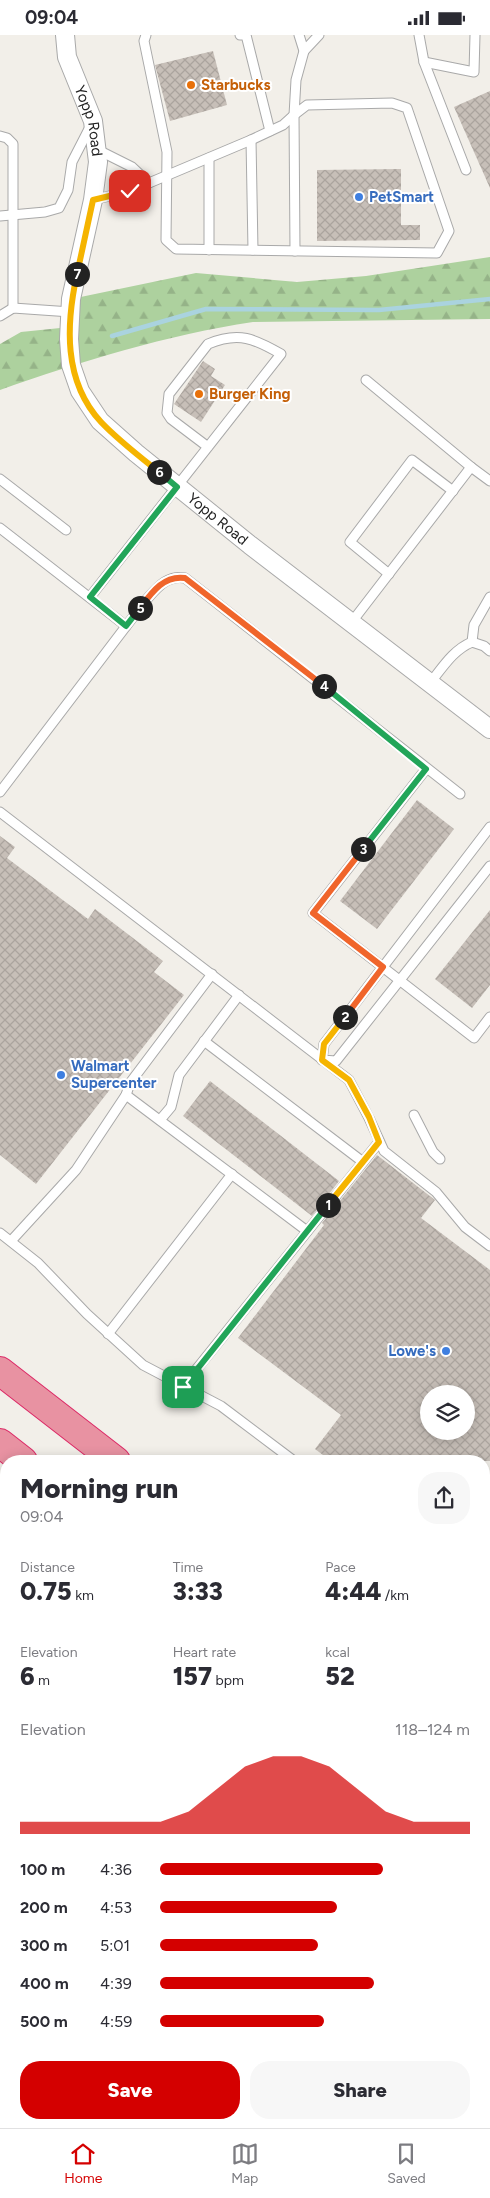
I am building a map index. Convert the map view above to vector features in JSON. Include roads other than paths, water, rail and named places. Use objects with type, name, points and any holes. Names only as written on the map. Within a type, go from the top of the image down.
[{"type":"highway","points":[[0,1371],[108,1455]]},
{"type":"highway","points":[[0,1443],[15,1455]]},
{"type":"street","name":"Yopp Road","points":[[65,35],[67,57],[93,121],[98,162],[93,200],[71,299],[69,339],[71,365],[80,391],[100,421],[177,487],[490,729]]},
{"type":"lane","points":[[93,200],[130,191],[149,183],[166,176],[210,158],[251,140],[283,125],[308,105],[392,103],[406,108],[448,231],[437,253],[176,249],[166,240],[166,176],[167,152],[144,41],[146,35]]},
{"type":"lane","points":[[240,35],[246,35],[270,131]]},
{"type":"lane","points":[[299,35],[304,51]]},
{"type":"lane","points":[[295,251],[294,115],[296,80],[304,51],[319,35]]},
{"type":"lane","points":[[420,35],[424,62],[466,170]]},
{"type":"lane","points":[[424,62],[474,72],[475,35]]},
{"type":"lane","points":[[0,216],[13,216],[59,208],[68,190],[72,162],[93,121]]},
{"type":"lane","points":[[0,136],[7,137],[13,144],[13,308]]},
{"type":"lane","points":[[251,140],[253,250]]},
{"type":"lane","points":[[96,149],[132,167],[149,183]]},
{"type":"lane","points":[[210,158],[210,249]]},
{"type":"lane","points":[[0,316],[13,308],[71,312]]},
{"type":"lane","points":[[90,597],[177,487],[281,354],[254,339],[240,337],[208,344],[169,394],[167,413],[171,419],[208,447]]},
{"type":"lane","points":[[366,380],[490,481]]},
{"type":"lane","points":[[389,574],[350,542],[412,460],[453,491]]},
{"type":"lane","points":[[351,623],[471,467]]},
{"type":"lane","points":[[0,479],[66,530]]},
{"type":"lane","points":[[0,528],[126,626]]},
{"type":"lane","points":[[0,792],[126,626],[161,584],[170,578],[185,578],[460,795]]},
{"type":"lane","points":[[472,642],[474,625],[490,597]]},
{"type":"lane","points":[[430,683],[456,651],[472,642],[484,646],[490,651]]},
{"type":"lane","points":[[426,769],[313,913],[474,1038],[490,1017]]},
{"type":"lane","points":[[0,812],[349,1080],[369,1117],[384,1151],[394,1161],[436,1192],[465,1227],[490,1246]]},
{"type":"lane","points":[[322,1060],[324,1044],[490,827]]},
{"type":"lane","points":[[322,1060],[336,1061],[490,866]]},
{"type":"lane","points":[[10,1241],[76,1170],[126,1095],[130,1083],[212,975]]},
{"type":"lane","points":[[160,1120],[171,1107],[179,1075],[238,995]]},
{"type":"lane","points":[[204,1041],[362,1162]]},
{"type":"lane","points":[[126,1095],[308,1231]]},
{"type":"lane","points":[[414,1115],[433,1152],[440,1159]]},
{"type":"lane","points":[[183,1387],[379,1142]]},
{"type":"lane","points":[[108,1334],[232,1174]]},
{"type":"lane","points":[[0,1233],[38,1263],[108,1334],[143,1365],[221,1406],[286,1455]]},
{"type":"waterway","points":[[112,336],[206,309],[379,310],[490,299]]},
{"type":"place","name":"Starbucks","points":[[191,85]]},
{"type":"place","name":"PetSmart","points":[[359,197]]},
{"type":"place","name":"Burger King","points":[[199,394]]},
{"type":"place","name":"Walmart Supercenter","points":[[61,1075]]},
{"type":"place","name":"Lowe's","points":[[446,1351]]}]
